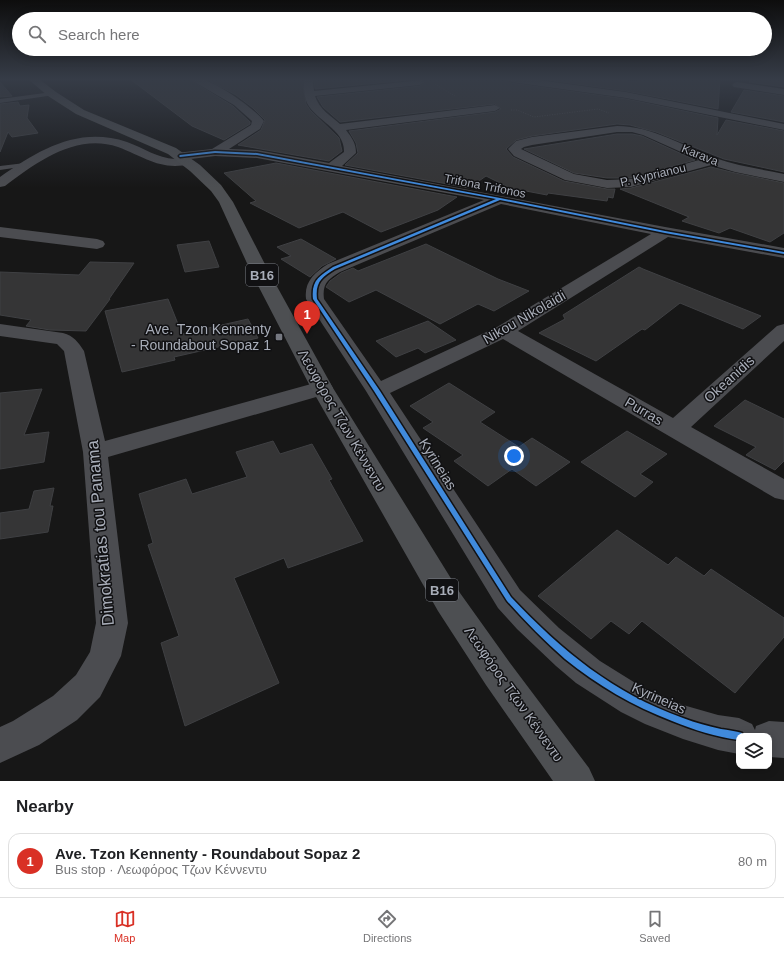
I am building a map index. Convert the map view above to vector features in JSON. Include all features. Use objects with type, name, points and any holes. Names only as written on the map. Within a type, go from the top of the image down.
[{"type":"main road","name":"Λεωφόρος Τζων Κέννεντυ","points":[[88,115],[155,142],[187,162],[216,188],[226,202],[260,272],[322,388],[449,602],[498,674],[576,781]]},
{"type":"street","points":[[215,152],[256,127],[258,121],[252,115]]},
{"type":"street","points":[[324,115],[345,136],[351,150],[346,157],[332,167]]},
{"type":"street","points":[[338,128],[437,115]]},
{"type":"street","points":[[740,115],[784,127]]},
{"type":"street","name":"Karava","points":[[523,143],[622,129],[647,132],[711,161],[735,168],[784,178]]},
{"type":"street","points":[[0,183],[25,165],[50,151],[78,141],[94,140],[116,143],[164,162],[187,162]]},
{"type":"street","name":"P. Kyprianou","points":[[523,143],[514,148],[518,153],[570,177],[594,183],[631,183],[711,161]]},
{"type":"street","name":"Trifona Trifonos","points":[[187,162],[215,152],[257,154],[500,199],[665,232],[784,253]]},
{"type":"street","name":"Trifona Trifonos","points":[[187,162],[259,158],[291,160]]},
{"type":"street","name":"Kyrineias","points":[[500,199],[342,264],[321,276],[316,282],[313,290],[315,299],[378,391],[510,599],[535,628],[572,660],[612,689],[656,712],[698,727],[736,735]]},
{"type":"street","points":[[0,232],[97,244]]},
{"type":"street","name":"Nikou Nikolaidi","points":[[378,391],[504,331],[665,232]]},
{"type":"street","name":"Dimokratias tou Panama","points":[[0,330],[63,339],[69,343],[74,351],[95,452],[112,623],[105,656],[88,686],[65,708],[26,733],[0,745]]},
{"type":"street","name":"Okeanidis","points":[[675,429],[784,330]]},
{"type":"street","name":"Purras","points":[[504,331],[784,491]]},
{"type":"street","points":[[95,452],[322,388]]},
{"type":"street","points":[[772,739],[784,740]]},
{"type":"lane","points":[[0,168],[25,165]]},
{"type":"path","points":[[530,115],[534,117],[546,115]]},
{"type":"path","points":[[614,115],[632,123],[622,129]]},
{"type":"building","points":[[0,115],[27,115],[27,118],[38,133],[12,137],[8,132],[0,152]]},
{"type":"building","points":[[178,115],[243,115],[250,122],[250,124],[224,140],[192,126]]},
{"type":"building","points":[[260,115],[316,115],[339,138],[342,151],[329,161],[238,145],[261,130],[265,120]]},
{"type":"building","points":[[333,115],[396,115],[340,122]]},
{"type":"building","points":[[469,115],[706,115],[718,118],[717,135],[726,120],[784,131],[784,172],[724,159],[656,132],[630,125],[617,124],[532,136],[516,140],[506,149],[513,157],[564,181],[607,189],[615,189],[613,198],[608,197],[607,201],[548,193],[547,195],[510,188],[486,176],[469,188],[345,165],[358,153],[356,143],[349,131]]},
{"type":"building","points":[[749,115],[784,115],[784,122]]},
{"type":"building","points":[[617,134],[642,136],[695,160],[631,178],[607,178],[574,173],[524,149]]},
{"type":"building","points":[[276,163],[457,197],[438,210],[381,232],[343,212],[299,228],[250,203],[256,201],[224,173]]},
{"type":"building","points":[[711,167],[784,183],[784,233],[770,242],[730,228],[719,233],[682,221],[689,217],[620,189],[631,188]]},
{"type":"building","points":[[301,239],[336,259],[322,266],[310,277],[281,259],[291,256],[277,247]]},
{"type":"building","points":[[209,241],[219,267],[185,272],[177,245]]},
{"type":"building","points":[[426,244],[498,279],[529,291],[494,311],[478,304],[440,324],[376,290],[349,302],[326,287],[330,281],[341,273],[353,268],[358,271]]},
{"type":"building","points":[[90,262],[134,263],[86,331],[50,330],[26,326],[31,320],[0,315],[0,272],[79,275]]},
{"type":"building","points":[[639,267],[761,316],[743,329],[680,303],[645,330],[642,329],[596,361],[539,333],[565,319],[563,315]]},
{"type":"building","points":[[168,299],[182,334],[248,319],[258,338],[174,357],[175,360],[122,372],[105,311]]},
{"type":"building","points":[[428,321],[456,340],[425,353],[418,348],[396,357],[376,341]]},
{"type":"building","points":[[449,383],[495,412],[480,422],[519,447],[532,438],[570,462],[536,486],[512,469],[488,486],[454,461],[463,455],[423,428],[433,422],[410,406]]},
{"type":"building","points":[[42,389],[24,435],[49,432],[44,462],[0,469],[0,393]]},
{"type":"building","points":[[745,400],[784,419],[784,461],[775,470],[746,455],[756,447],[714,426]]},
{"type":"building","points":[[627,431],[667,454],[640,474],[653,482],[635,497],[581,462]]},
{"type":"building","points":[[273,441],[280,454],[312,444],[332,479],[329,480],[363,541],[288,568],[284,558],[234,578],[279,683],[185,726],[161,643],[179,636],[148,545],[153,543],[139,494],[186,479],[192,494],[247,477],[236,452]]},
{"type":"building","points":[[54,488],[50,506],[53,506],[48,532],[0,539],[0,513],[29,509],[34,491]]},
{"type":"building","points":[[617,530],[668,565],[676,557],[704,576],[711,569],[784,618],[784,637],[735,693],[642,621],[629,634],[611,621],[591,639],[538,596]]},
{"type":"cycle path","points":[[180,156],[215,152],[257,154],[500,199],[665,232],[784,253]]},
{"type":"cycle path","points":[[500,199],[334,268],[318,280],[314,293],[315,299],[377,391],[509,599],[528,619],[567,656],[610,687],[633,700],[657,712],[683,722],[704,729],[736,736]]},
{"type":"place","name":"Ave. Tzon Kennenty - Roundabout Sopaz 2","points":[[307,334]]},
{"type":"place","name":"Ave. Tzon Kennenty - Roundabout Sopaz 1","points":[[279,337]]}]
